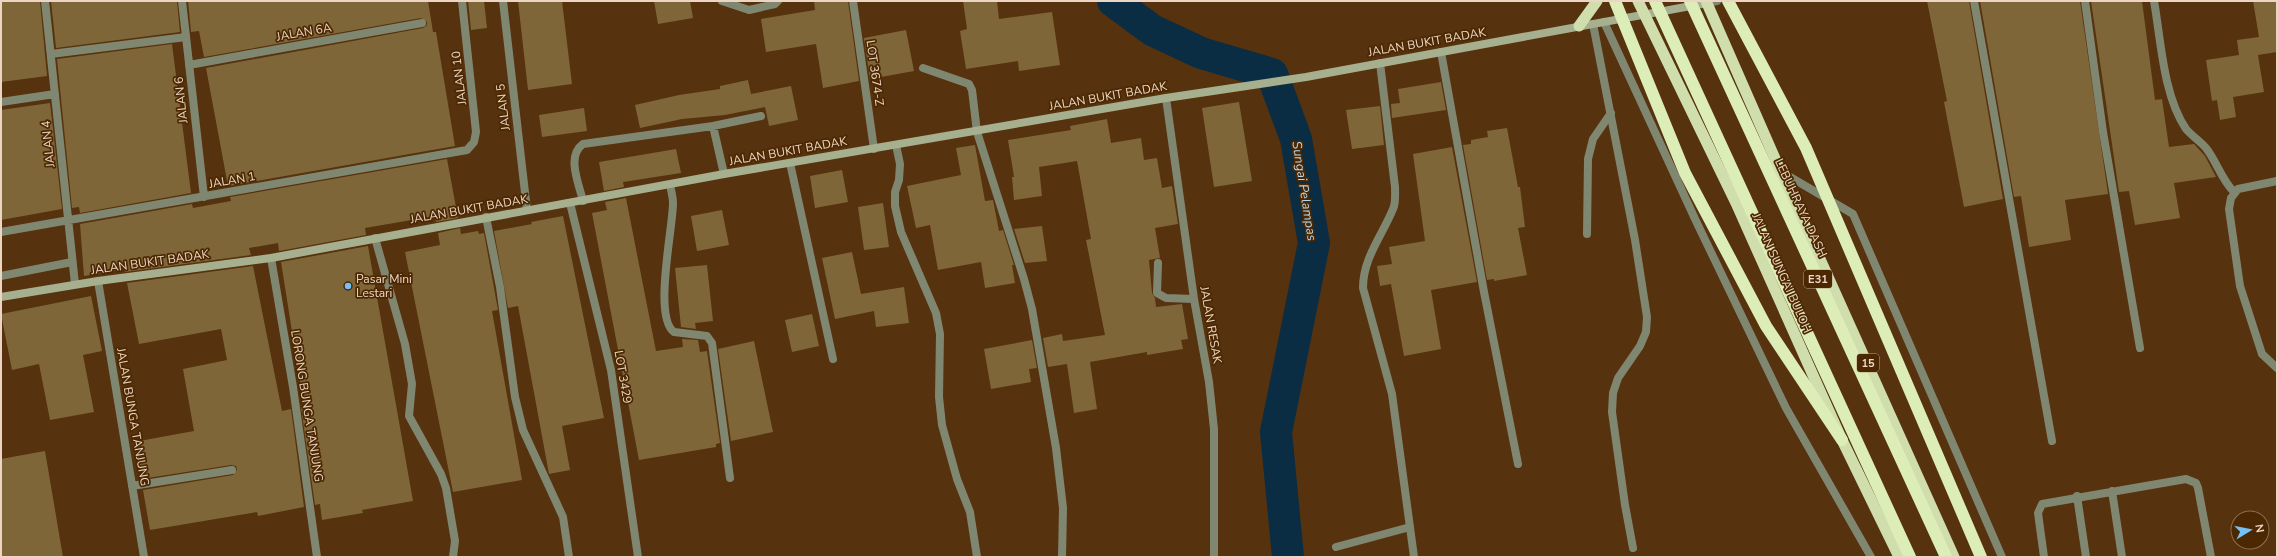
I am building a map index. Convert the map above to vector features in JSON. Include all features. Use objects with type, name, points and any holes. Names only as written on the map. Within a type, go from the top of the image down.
[{"type":"highway","points":[[1579,26],[1598,1]]},
{"type":"highway","points":[[1615,1],[1686,173],[1766,326],[1842,440]]},
{"type":"highway","name":"JALAN SUNGAI BULOH","points":[[1638,1],[1736,203],[1842,440],[1899,557]]},
{"type":"highway","name":"E31","points":[[1655,1],[1910,557]]},
{"type":"highway","name":"LEBUHRAYA DASH","points":[[1690,1],[1946,557]]},
{"type":"highway","points":[[1728,1],[1806,148],[1981,557]]},
{"type":"highway","name":"15","points":[[1710,2],[1780,170],[1954,557]]},
{"type":"main road","name":"JALAN BUKIT BADAK","points":[[1,296],[75,284],[271,258],[486,217],[583,201],[790,162],[978,132],[1166,98],[1306,77],[1710,2]]},
{"type":"street","name":"JALAN 4","points":[[45,1],[75,284]]},
{"type":"street","name":"JALAN 6","points":[[182,1],[204,197]]},
{"type":"street","name":"JALAN 10","points":[[462,1],[476,132],[474,142],[467,150]]},
{"type":"street","name":"JALAN 5","points":[[503,1],[527,210]]},
{"type":"street","points":[[722,1],[749,10],[774,4],[778,1]]},
{"type":"street","name":"LOT 3674-Z","points":[[853,1],[874,149]]},
{"type":"street","points":[[1974,1],[2052,441]]},
{"type":"street","points":[[2085,1],[2103,132],[2140,348]]},
{"type":"street","points":[[2154,1],[2168,85],[2175,107],[2187,129],[2206,149],[2226,184],[2234,192]]},
{"type":"street","points":[[1604,22],[1696,221],[1786,408],[1871,557]]},
{"type":"street","name":"JALAN 6A","points":[[190,65],[422,23]]},
{"type":"street","points":[[1593,24],[1636,240],[1647,318],[1646,332],[1640,346],[1618,378],[1613,393],[1612,412],[1625,505],[1633,548]]},
{"type":"street","points":[[51,54],[186,38]]},
{"type":"street","points":[[1441,52],[1484,292],[1518,464]]},
{"type":"street","points":[[1380,63],[1395,187],[1394,208],[1369,256],[1363,274],[1363,288],[1392,394],[1414,557]]},
{"type":"street","points":[[923,68],[969,84],[972,90],[978,132],[1032,309],[1056,448],[1063,508],[1062,557]]},
{"type":"street","points":[[1,102],[55,94]]},
{"type":"street","name":"JALAN RESAK","points":[[1166,98],[1194,299],[1209,382],[1214,429],[1214,557]]},
{"type":"street","points":[[1587,234],[1588,159],[1593,139],[1611,113]]},
{"type":"street","points":[[583,201],[574,157],[576,149],[583,144],[713,126],[761,116]]},
{"type":"street","points":[[713,126],[724,174]]},
{"type":"street","points":[[896,145],[900,164],[899,180],[895,192],[895,206],[900,232],[936,313],[940,334],[939,397],[942,425],[956,479],[970,512],[977,557]]},
{"type":"street","name":"JALAN 1","points":[[1,232],[467,150]]},
{"type":"street","points":[[790,162],[833,359]]},
{"type":"street","points":[[1780,170],[1853,214],[2002,557]]},
{"type":"street","points":[[2234,192],[2246,187],[2277,181]]},
{"type":"street","points":[[670,184],[673,203],[664,282],[668,326],[674,332],[707,336],[712,343],[730,478]]},
{"type":"street","points":[[2234,192],[2229,209],[2240,286],[2262,354],[2277,368]]},
{"type":"street","name":"LOT 3429","points":[[570,203],[610,370],[638,557]]},
{"type":"street","points":[[486,217],[500,287],[515,398],[524,430],[563,517],[568,557]]},
{"type":"street","points":[[375,238],[405,344],[412,384],[409,416],[441,474],[446,488],[455,541],[453,557]]},
{"type":"street","name":"LORONG BUNGA TANJUNG","points":[[271,258],[317,557]]},
{"type":"street","points":[[1,276],[72,262]]},
{"type":"street","points":[[1158,263],[1157,293],[1166,298],[1194,299]]},
{"type":"street","name":"JALAN BUNGA TANJUNG","points":[[98,281],[144,557]]},
{"type":"street","points":[[132,486],[232,470]]},
{"type":"street","points":[[2044,557],[2038,508],[2046,502],[2192,480],[2198,488],[2210,557]]},
{"type":"street","points":[[2112,491],[2122,557]]},
{"type":"street","points":[[2078,496],[2086,557]]},
{"type":"street","points":[[1336,547],[1410,527]]},
{"type":"building","points":[[1,1],[40,1],[47,76],[1,82]]},
{"type":"building","points":[[51,1],[177,1],[180,32],[56,48]]},
{"type":"building","points":[[188,1],[428,1],[433,32],[436,32],[455,146],[228,186],[206,68],[423,28],[427,25],[427,22],[421,18],[204,57],[199,31],[191,32]]},
{"type":"building","points":[[468,1],[484,1],[487,28],[471,30]]},
{"type":"building","points":[[518,1],[562,1],[572,84],[528,90]]},
{"type":"building","points":[[654,1],[690,1],[693,18],[658,24]]},
{"type":"building","points":[[814,1],[848,1],[859,81],[823,88],[816,44],[766,52],[761,19],[815,10]]},
{"type":"building","points":[[963,1],[997,1],[999,19],[1052,12],[1060,65],[1019,71],[1018,61],[966,69],[960,31],[967,29]]},
{"type":"building","points":[[1927,1],[1969,1],[2003,199],[1964,207],[1944,102],[1947,101]]},
{"type":"building","points":[[1980,1],[2080,1],[2108,194],[2065,200],[2071,240],[2029,247],[2021,196],[2014,197]]},
{"type":"building","points":[[2091,1],[2142,1],[2155,100],[2162,99],[2169,147],[2194,144],[2205,156],[2216,177],[2174,183],[2180,218],[2135,225],[2129,191],[2119,192]]},
{"type":"building","points":[[2253,1],[2277,1],[2277,52],[2258,55],[2264,92],[2233,97],[2236,117],[2220,120],[2217,100],[2212,101],[2206,60],[2239,55],[2237,40],[2259,37]]},
{"type":"building","points":[[906,30],[914,71],[870,79],[864,38]]},
{"type":"building","points":[[172,44],[191,193],[80,213],[79,207],[72,208],[57,59]]},
{"type":"building","points":[[748,80],[751,94],[791,86],[798,120],[769,126],[765,107],[725,115],[682,119],[640,128],[635,105],[679,95],[720,89],[720,86]]},
{"type":"building","points":[[1441,82],[1446,110],[1392,118],[1391,104],[1400,103],[1398,89]]},
{"type":"building","points":[[1239,102],[1252,181],[1214,187],[1202,108]]},
{"type":"building","points":[[50,103],[62,209],[1,220],[1,110]]},
{"type":"building","points":[[1380,106],[1384,145],[1352,149],[1346,110]]},
{"type":"building","points":[[584,108],[587,131],[542,137],[539,115]]},
{"type":"building","points":[[1107,119],[1111,143],[1141,138],[1144,160],[1157,158],[1162,188],[1172,186],[1178,224],[1155,228],[1160,258],[1149,260],[1152,293],[1155,298],[1156,307],[1182,304],[1188,339],[1181,340],[1183,349],[1147,355],[1147,352],[1090,362],[1097,409],[1074,413],[1067,364],[1048,367],[1043,338],[1062,334],[1063,341],[1105,335],[1086,240],[1091,239],[1077,161],[1039,167],[1042,196],[1014,200],[1012,177],[1014,177],[1008,140],[1071,130],[1070,126]]},
{"type":"building","points":[[1507,128],[1518,187],[1520,187],[1525,227],[1518,228],[1527,275],[1494,281],[1494,279],[1487,280],[1463,145],[1471,144],[1471,140],[1488,137],[1487,131]]},
{"type":"building","points":[[975,145],[985,201],[993,200],[999,231],[1003,230],[1014,265],[1012,265],[1015,283],[985,288],[981,262],[938,270],[930,225],[916,228],[907,186],[961,175],[956,148]]},
{"type":"building","points":[[1452,147],[1477,282],[1431,290],[1441,349],[1404,356],[1391,284],[1380,286],[1377,266],[1392,264],[1389,247],[1425,241],[1413,154]]},
{"type":"building","points":[[676,149],[681,173],[623,182],[624,187],[604,191],[599,162]]},
{"type":"building","points":[[447,159],[458,218],[436,222],[435,216],[365,228],[366,235],[279,251],[278,243],[249,248],[251,255],[125,272],[125,269],[84,276],[80,224],[192,204],[193,208],[231,201],[230,197]]},
{"type":"building","points":[[842,170],[848,202],[815,208],[810,176]]},
{"type":"building","points":[[626,198],[656,351],[683,347],[682,339],[698,340],[700,352],[707,351],[720,443],[716,444],[716,447],[639,460],[592,213],[607,210],[605,202]]},
{"type":"building","points":[[883,203],[889,247],[864,250],[858,207]]},
{"type":"building","points":[[722,210],[729,245],[697,251],[691,216]]},
{"type":"building","points":[[563,216],[604,418],[562,426],[570,470],[549,474],[518,306],[508,308],[494,231],[532,224],[531,222]]},
{"type":"building","points":[[1042,226],[1047,261],[1025,263],[1014,229]]},
{"type":"building","points":[[460,228],[461,234],[478,231],[479,234],[484,233],[498,310],[492,311],[522,480],[453,492],[405,252],[440,245],[438,233]]},
{"type":"building","points":[[368,246],[413,501],[362,510],[363,513],[322,520],[320,504],[315,505],[301,407],[304,407],[281,262]]},
{"type":"building","points":[[852,252],[861,294],[904,287],[909,323],[876,327],[874,311],[835,319],[822,258]]},
{"type":"building","points":[[707,265],[713,321],[695,323],[696,329],[681,327],[675,268]]},
{"type":"building","points":[[253,266],[282,411],[291,409],[304,507],[258,516],[257,512],[150,530],[143,490],[233,475],[237,470],[236,466],[231,465],[141,479],[134,442],[194,431],[183,369],[227,360],[221,329],[139,344],[127,283]]},
{"type":"building","points":[[91,296],[102,351],[83,355],[94,412],[50,420],[39,364],[12,370],[1,314]]},
{"type":"building","points":[[812,314],[819,346],[792,352],[785,320]]},
{"type":"building","points":[[1032,340],[1037,368],[1029,369],[1031,382],[991,389],[984,349]]},
{"type":"building","points":[[754,341],[773,432],[731,441],[718,349]]},
{"type":"building","points":[[45,451],[63,557],[1,557],[1,459]]},
{"type":"waterway","name":"Sungai Pelampas","points":[[1113,1],[1152,30],[1201,53],[1272,74],[1296,139],[1314,243],[1276,432],[1288,557]]},
{"type":"place","name":"Pasar Mini Lestari","points":[[348,286]]}]
